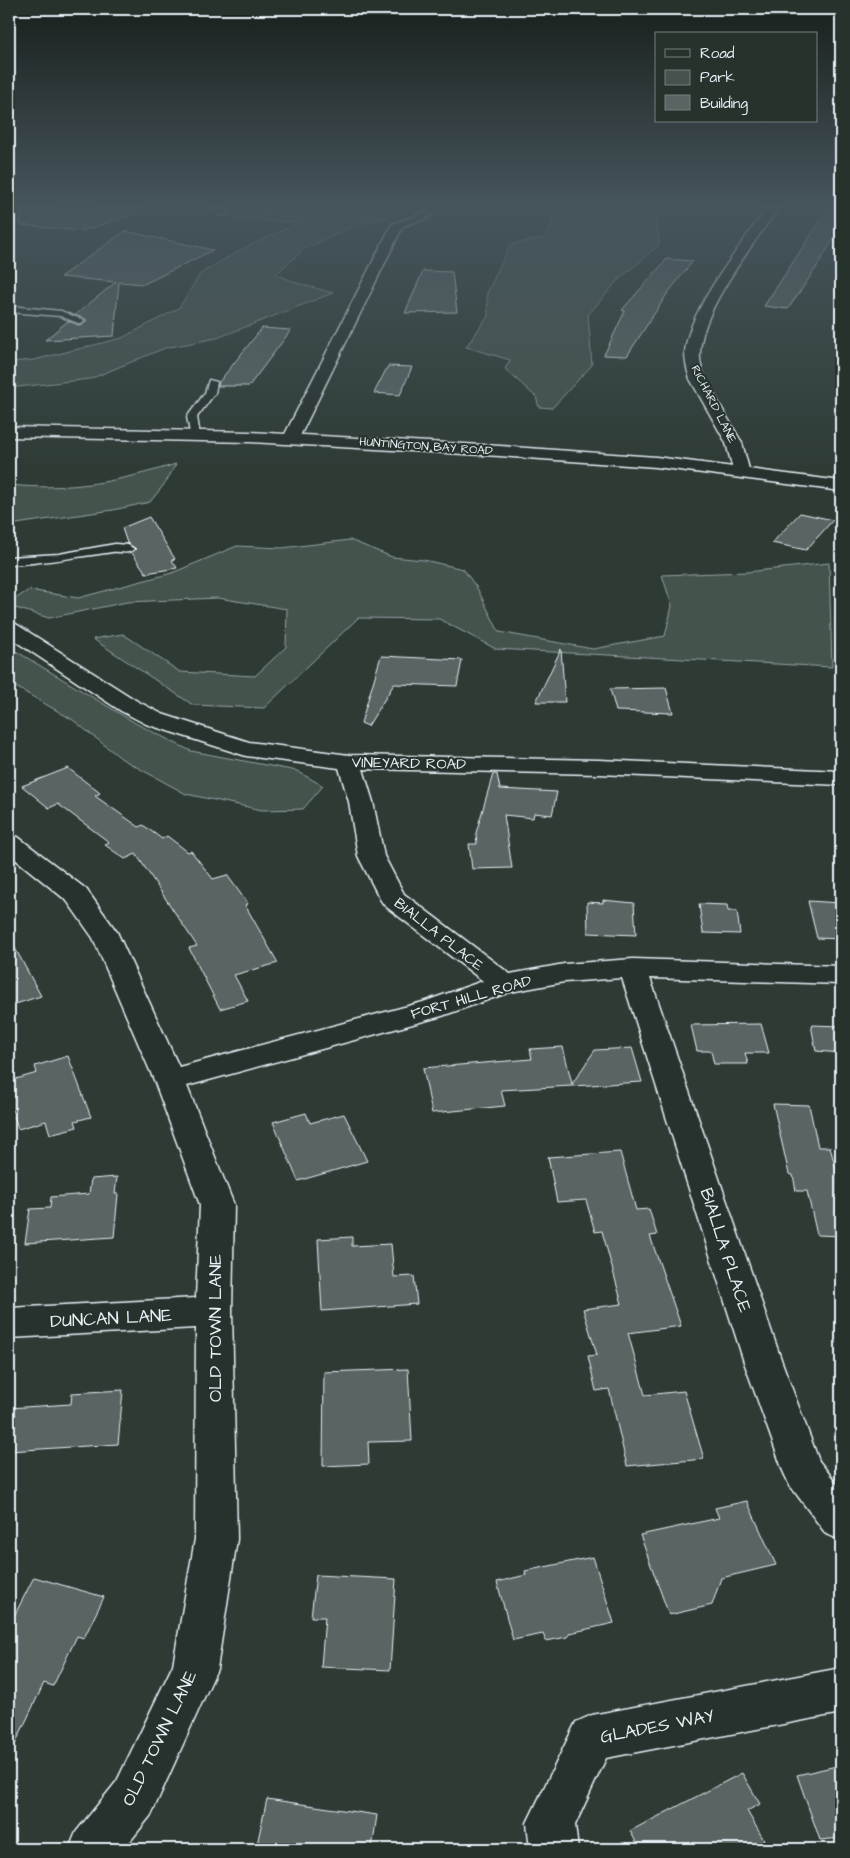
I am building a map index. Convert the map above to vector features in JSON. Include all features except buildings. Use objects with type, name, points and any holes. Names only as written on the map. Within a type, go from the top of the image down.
[{"type":"street","points":[[291,438],[363,295]]},
{"type":"street","name":"RICHARD LANE","points":[[715,295],[699,323],[692,348],[694,369],[735,445],[742,473]]},
{"type":"street","name":"HUNTINGTON BAY ROAD","points":[[9,432],[291,438],[647,462],[841,486]]},
{"type":"street","name":"VINEYARD ROAD","points":[[9,628],[130,706],[154,719],[246,749],[349,762],[759,772],[841,778]]},
{"type":"street","name":"BIALLA PLACE","points":[[349,762],[361,802],[371,856],[393,899],[505,984]]},
{"type":"street","name":"OLD TOWN LANE","points":[[9,842],[77,895],[107,938],[169,1080],[217,1205],[214,1312],[216,1539],[195,1669],[134,1798],[93,1849]]},
{"type":"street","name":"BIALLA PLACE","points":[[633,968],[763,1362],[803,1471],[841,1521]]},
{"type":"street","name":"FORT HILL ROAD","points":[[169,1080],[432,1009],[505,984],[564,973],[633,968],[841,975]]},
{"type":"street","name":"DUNCAN LANE","points":[[9,1323],[214,1312]]},
{"type":"street","name":"GLADES WAY","points":[[554,1849],[551,1823],[592,1738],[841,1690]]},
{"type":"lane","points":[[9,309],[61,314],[81,322]]},
{"type":"lane","points":[[195,436],[192,417],[210,393],[212,382]]},
{"type":"lane","points":[[9,561],[59,558],[115,548],[128,549]]},
{"type":"green space","points":[[187,295],[329,295],[217,338],[165,348],[90,379],[9,388],[9,362],[34,360],[122,338],[179,308]]},
{"type":"green space","points":[[487,295],[605,295],[588,315],[592,365],[552,408],[539,407],[536,397],[505,369],[510,360],[466,347],[488,316]]},
{"type":"green space","points":[[176,464],[166,482],[150,502],[113,510],[9,525],[9,485],[53,487],[94,484]]},
{"type":"green space","points":[[350,540],[392,557],[424,560],[463,569],[477,588],[499,632],[593,649],[665,636],[672,606],[662,575],[747,572],[829,563],[832,667],[496,649],[439,619],[358,618],[264,708],[193,705],[93,639],[123,634],[180,672],[255,676],[286,647],[287,609],[218,598],[127,602],[49,618],[9,606],[9,603],[29,590],[78,598],[172,573],[237,546],[282,548]]},
{"type":"green space","points":[[9,647],[137,724],[191,751],[297,771],[323,786],[303,809],[262,810],[186,794],[122,759],[73,720],[9,683]]}]
